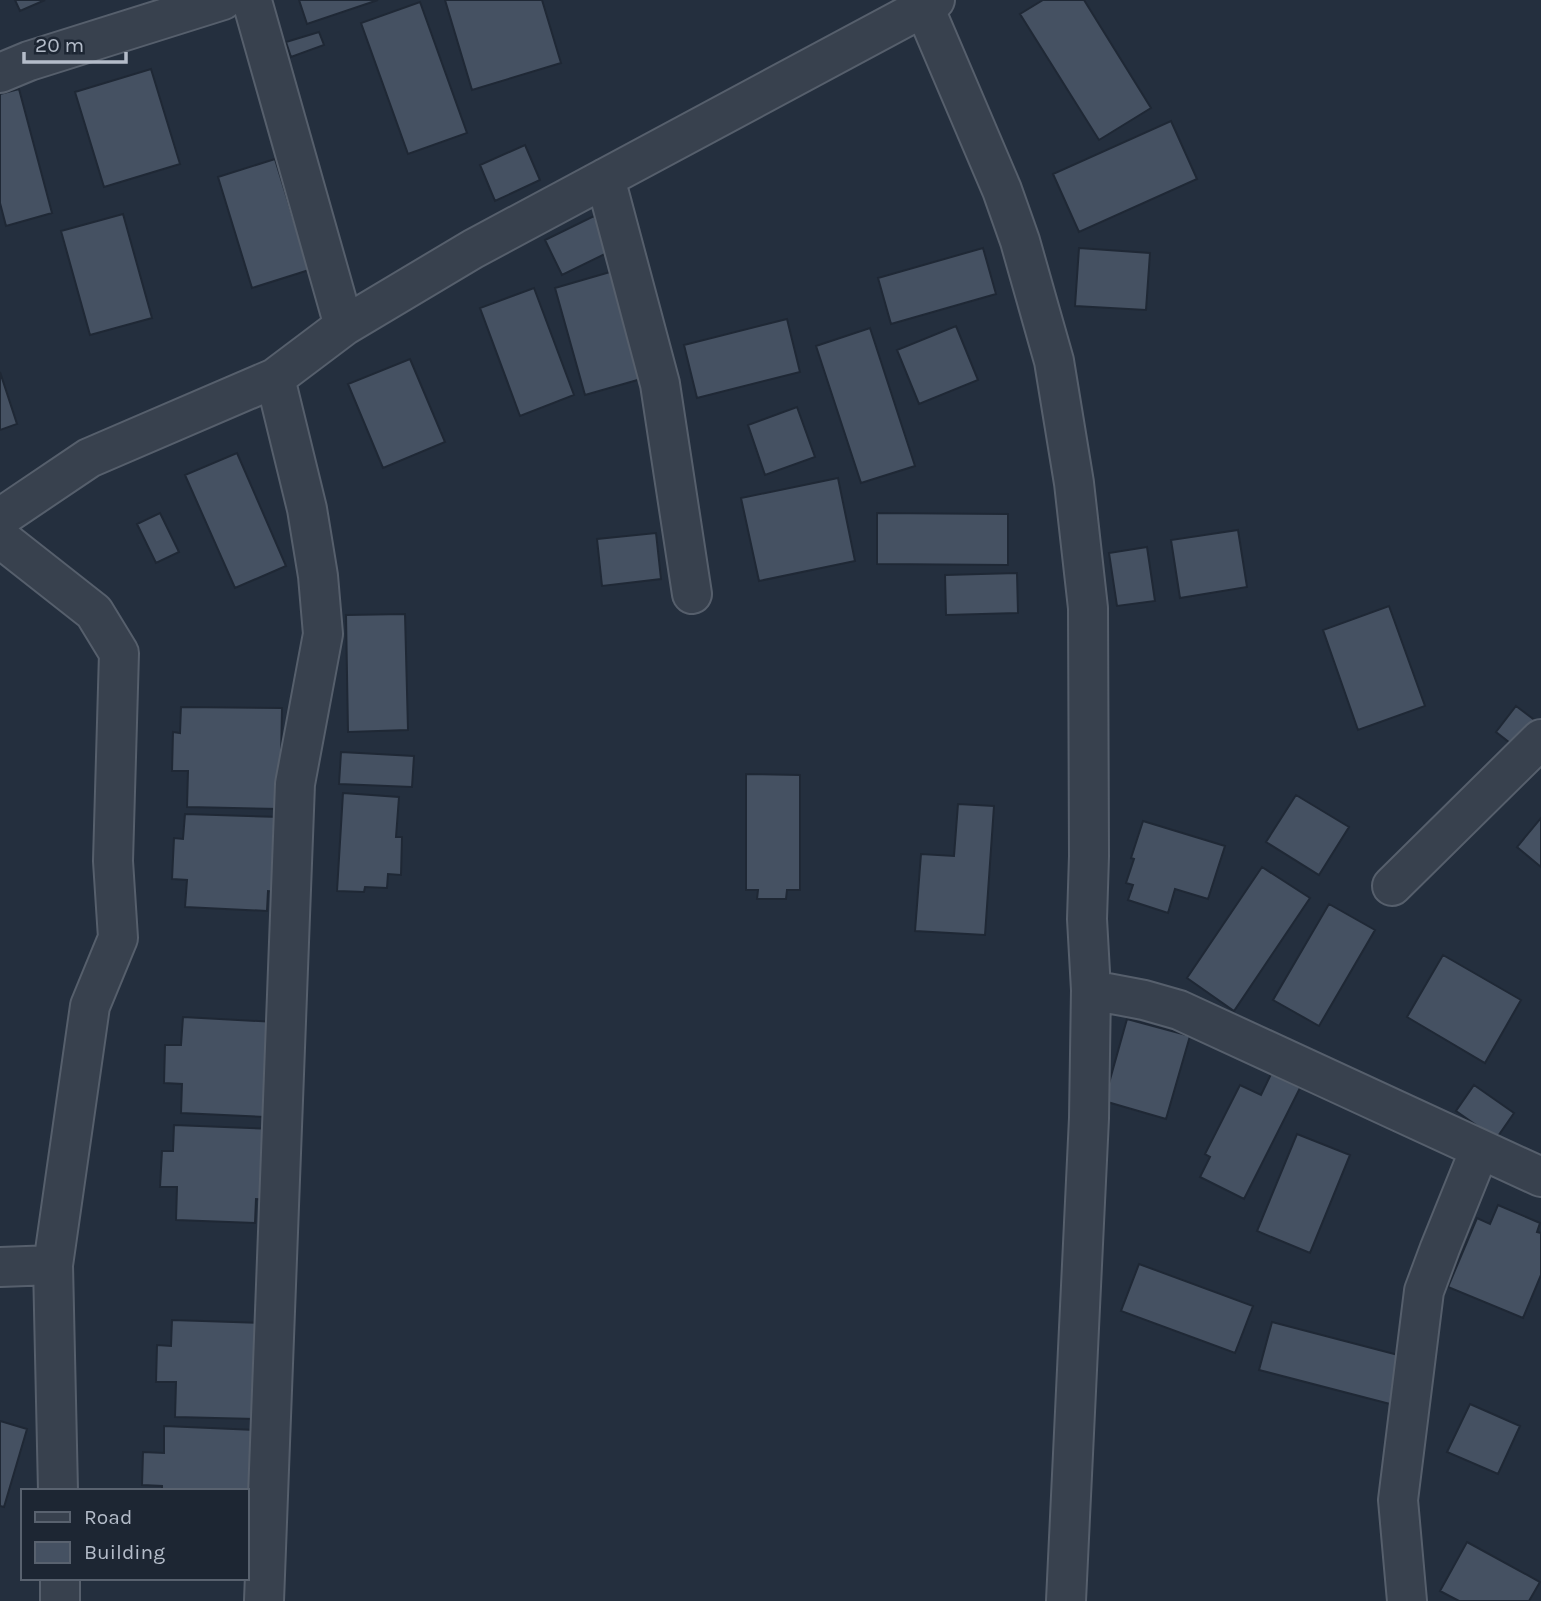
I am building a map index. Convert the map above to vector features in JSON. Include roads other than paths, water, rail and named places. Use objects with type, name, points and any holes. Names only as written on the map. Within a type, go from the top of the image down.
[{"type":"street","points":[[0,73],[29,61],[223,0]]},
{"type":"street","points":[[251,0],[344,326]]},
{"type":"street","points":[[0,518],[89,458],[275,378],[344,326],[473,249],[929,4],[1020,241],[1054,361],[1074,483],[1088,608],[1087,919],[1091,990],[1088,1132],[1066,1601]]},
{"type":"street","points":[[605,178],[660,384],[692,594]]},
{"type":"street","points":[[264,1601],[295,784],[323,634],[318,576],[307,509],[275,378]]},
{"type":"street","points":[[0,538],[93,612],[119,653],[113,861],[118,938],[90,1006],[53,1265],[58,1489]]},
{"type":"street","points":[[1392,886],[1541,739]]},
{"type":"street","points":[[1091,990],[1179,1010],[1541,1177]]},
{"type":"street","points":[[1407,1601],[1398,1500],[1424,1290],[1480,1149]]},
{"type":"street","points":[[0,1267],[53,1265]]},
{"type":"street","points":[[60,1580],[60,1601]]}]
